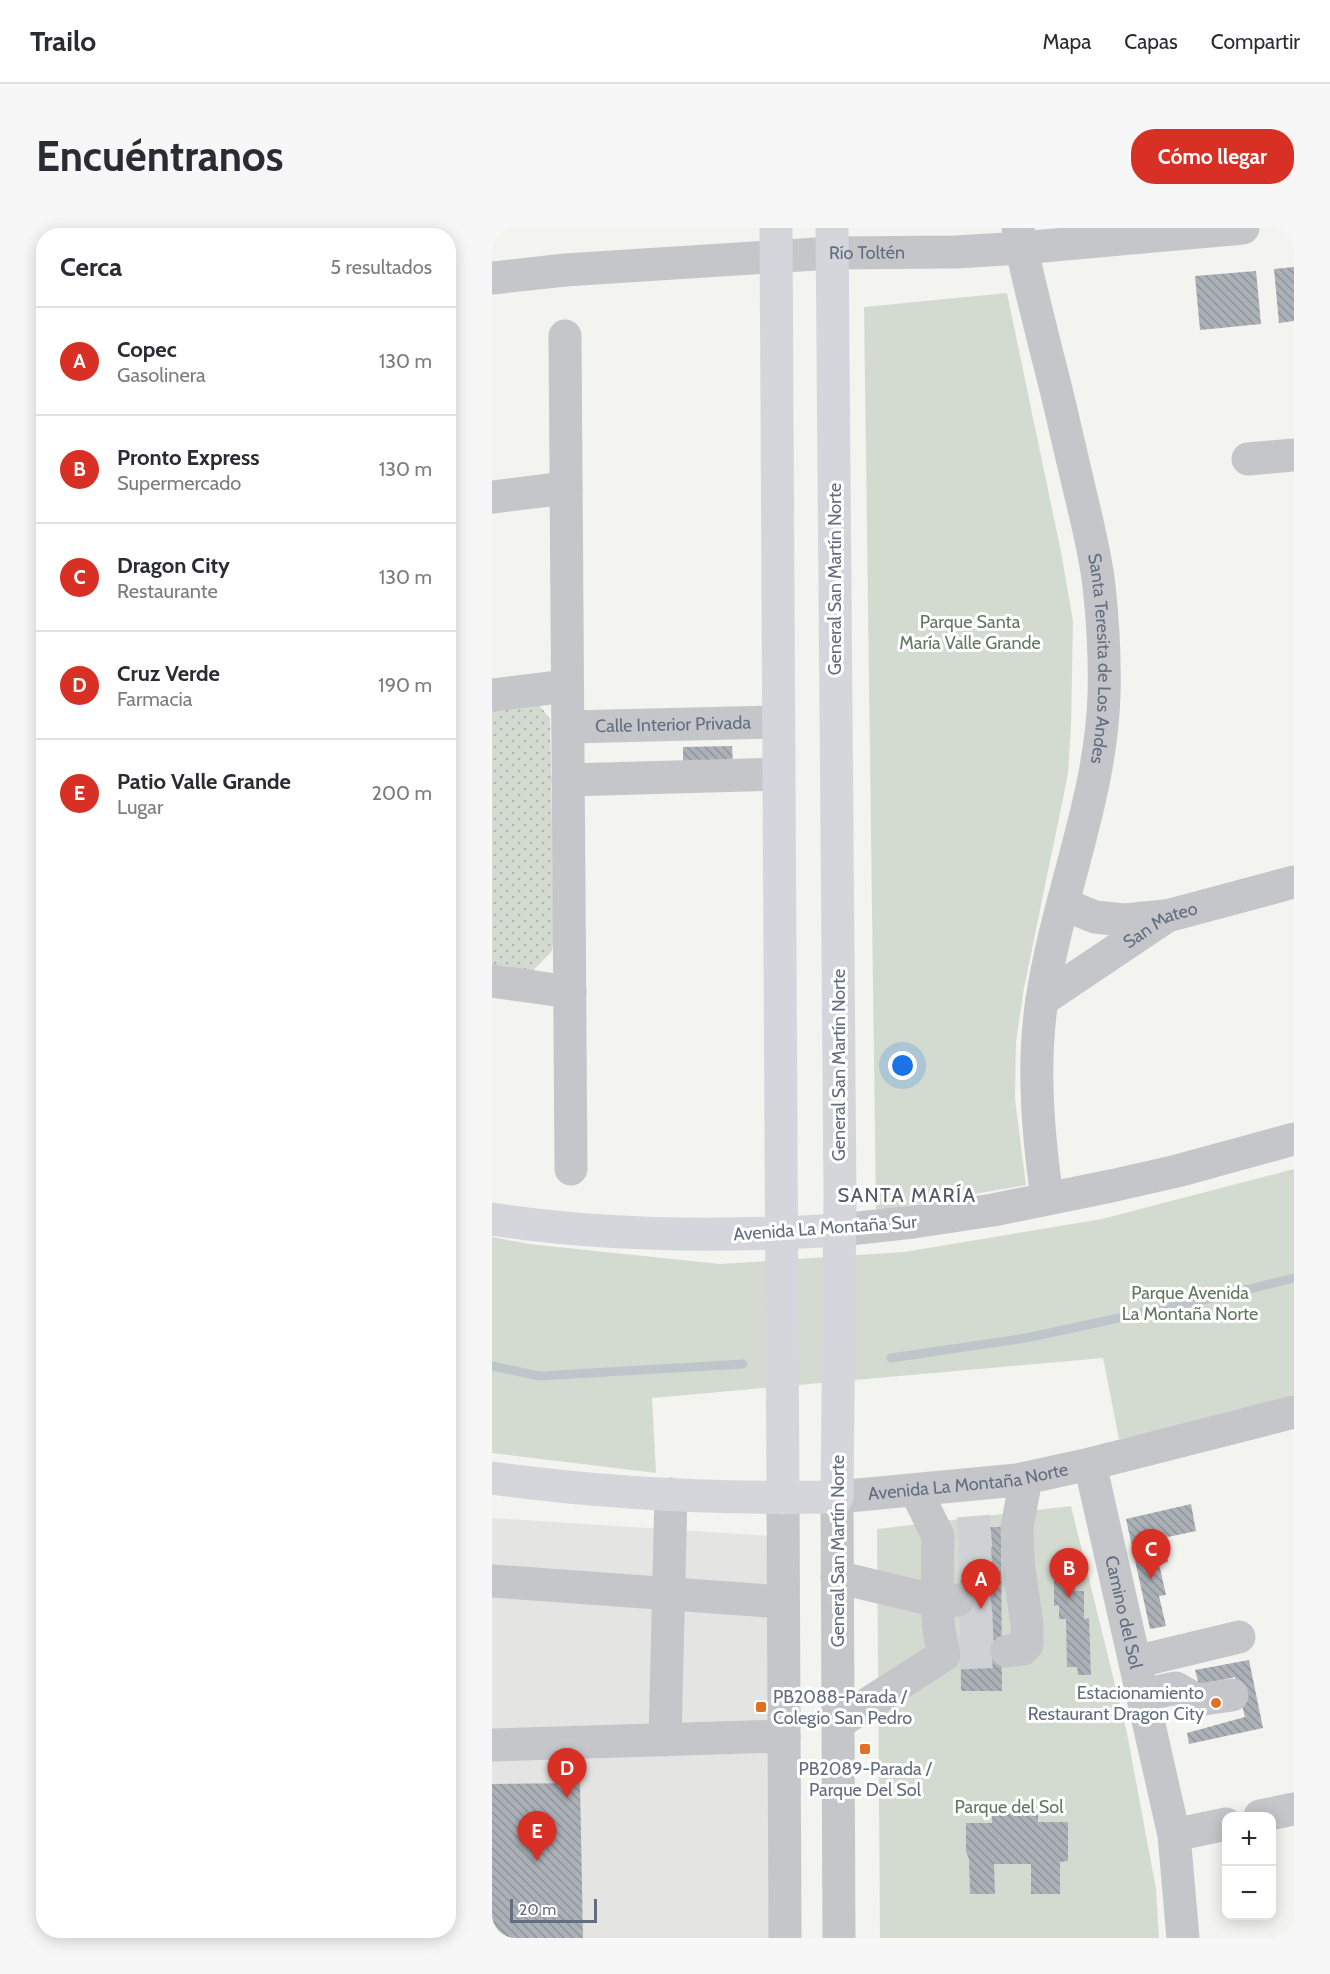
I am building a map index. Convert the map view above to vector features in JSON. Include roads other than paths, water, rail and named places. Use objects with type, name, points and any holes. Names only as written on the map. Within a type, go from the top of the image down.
[{"type":"main road","name":"General San Martín Norte","points":[[832,240],[840,1230],[837,1497]]},
{"type":"main road","points":[[776,242],[783,1498]]},
{"type":"main road","name":"Avenida La Montaña Sur","points":[[492,1219],[613,1232],[722,1236],[840,1230]]},
{"type":"main road","name":"Avenida La Montaña Norte","points":[[492,1478],[567,1487],[671,1494],[783,1498],[837,1497]]},
{"type":"street","name":"Río Toltén","points":[[492,278],[776,242],[832,240],[956,252],[1020,238],[1242,228]]},
{"type":"street","name":"Santa Teresita de Los Andes","points":[[1020,238],[1093,549],[1102,619],[1104,659],[1104,699],[1100,740],[1092,786],[1052,947],[1042,1000],[1037,1046],[1037,1080],[1047,1198]]},
{"type":"street","points":[[565,336],[571,1169]]},
{"type":"street","points":[[1248,459],[1294,455]]},
{"type":"street","points":[[492,497],[566,488]]},
{"type":"street","points":[[492,694],[567,686]]},
{"type":"street","name":"Calle Interior Privada","points":[[568,727],[778,722]]},
{"type":"street","points":[[568,780],[778,774]]},
{"type":"street","name":"San Mateo","points":[[1042,1000],[1167,916],[1294,882]]},
{"type":"street","points":[[1063,904],[1095,917],[1124,920],[1167,916]]},
{"type":"street","points":[[492,981],[570,992]]},
{"type":"street","name":"Avenida La Montaña Sur","points":[[840,1230],[872,1228],[959,1215],[1111,1186],[1178,1171],[1294,1139]]},
{"type":"street","name":"Avenida La Montaña Norte","points":[[837,1497],[916,1491],[1026,1478],[1294,1412]]},
{"type":"street","name":"Camino del Sol","points":[[1090,1464],[1173,1835],[1183,1938]]},
{"type":"street","points":[[1013,1619],[1010,1545],[1026,1478]]},
{"type":"street","points":[[916,1491],[948,1550],[949,1628]]},
{"type":"street","points":[[665,1740],[671,1494]]},
{"type":"street","name":"General San Martín Norte","points":[[837,1497],[840,1938]]},
{"type":"street","points":[[783,1498],[784,1938]]},
{"type":"street","points":[[837,1577],[949,1628]]},
{"type":"street","points":[[492,1581],[783,1602]]},
{"type":"street","points":[[838,1723],[949,1628]]},
{"type":"street","points":[[1135,1662],[1239,1637]]},
{"type":"street","points":[[1143,1695],[1176,1688],[1197,1700],[1232,1695]]},
{"type":"street","points":[[492,1745],[784,1736]]},
{"type":"street","points":[[1276,1813],[1294,1809]]},
{"type":"street","points":[[1173,1835],[1222,1825]]},
{"type":"waterway","points":[[891,1358],[1026,1338],[1294,1278]]},
{"type":"waterway","points":[[492,1366],[539,1376],[743,1364]]},
{"type":"tunnel","points":[[958,1534],[1003,1530]]},
{"type":"tunnel","points":[[959,1564],[1003,1561]]},
{"type":"tunnel","points":[[958,1600],[1005,1597]]},
{"type":"tunnel","points":[[960,1629],[1005,1627]]},
{"type":"tunnel","points":[[959,1653],[1007,1651]]},
{"type":"place","name":"Dragon City","points":[[1151,1579]]},
{"type":"place","name":"Pronto Express","points":[[1069,1598]]},
{"type":"place","name":"Copec","points":[[981,1609]]},
{"type":"place","name":"Estacionamiento Restaurant Dragon City","points":[[1216,1703]]},
{"type":"place","name":"PB2088-Parada / Colegio San Pedro","points":[[761,1707]]},
{"type":"place","name":"PB2089-Parada / Parque Del Sol","points":[[865,1749]]},
{"type":"place","name":"Cruz Verde","points":[[567,1798]]},
{"type":"place","name":"Patio Valle Grande","points":[[537,1861]]},
{"type":"district","name":"SANTA MARÍA","points":[[907,1195]]},
{"type":"park label","name":"Parque Santa María Valle Grande","points":[[970,632]]},
{"type":"park label","name":"Parque Avenida La Montaña Norte","points":[[1190,1303]]},
{"type":"park label","name":"Parque del Sol","points":[[1009,1807]]}]
